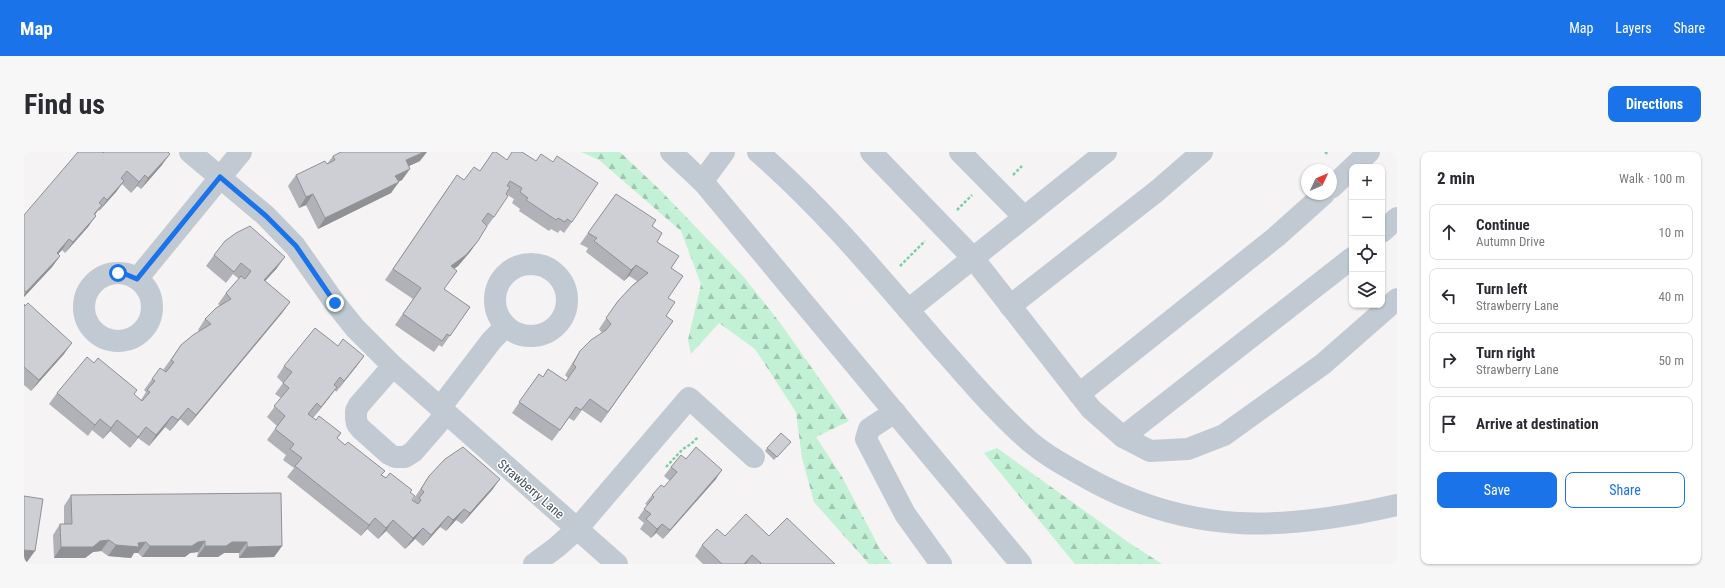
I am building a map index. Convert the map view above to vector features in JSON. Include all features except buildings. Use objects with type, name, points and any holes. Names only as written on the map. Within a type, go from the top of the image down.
[{"type":"street","name":"Strawberry Lane","points":[[190,152],[266,216],[296,246],[335,303],[355,328],[393,366],[617,564]]},
{"type":"street","points":[[137,279],[240,152]]},
{"type":"street","points":[[671,152],[704,183],[1021,564]]},
{"type":"street","points":[[704,183],[705,178],[724,152]]},
{"type":"street","points":[[758,152],[830,221],[859,252],[908,310],[1006,420],[1029,441],[1052,458],[1078,473],[1107,489],[1135,501],[1162,510],[1192,518],[1248,524],[1307,522],[1346,516],[1397,505]]},
{"type":"street","points":[[870,152],[973,258],[1091,408],[1123,436],[1150,451],[1188,449],[1224,436],[1323,364],[1397,299]]},
{"type":"street","points":[[960,152],[1024,217]]},
{"type":"street","points":[[908,310],[1106,152]]},
{"type":"street","points":[[1010,306],[1157,191],[1202,152]]},
{"type":"street","points":[[1357,164],[1369,152]]},
{"type":"street","points":[[1337,183],[1349,172]]},
{"type":"street","points":[[1080,394],[1276,237],[1317,200]]},
{"type":"street","points":[[1385,229],[1397,218]]},
{"type":"street","points":[[1123,436],[1349,260]]},
{"type":"street","points":[[393,366],[358,408],[356,418],[357,424],[361,429],[392,456],[404,457],[413,452],[492,340],[506,326]]},
{"type":"street","points":[[534,564],[557,547],[577,529],[689,398],[754,457]]},
{"type":"street","points":[[895,412],[869,429],[866,439],[905,514],[941,564]]},
{"type":"path","points":[[1325,152],[1328,156]]},
{"type":"path","points":[[953,214],[974,194]]},
{"type":"path","points":[[898,267],[928,238]]},
{"type":"path","points":[[666,467],[683,449],[691,444]]},
{"type":"green space","points":[[581,152],[620,152],[659,189],[743,276],[781,324],[849,421],[816,437],[841,475],[880,549],[892,564],[869,564],[814,502],[802,458],[796,412],[755,349],[719,323],[691,354],[688,340],[701,284],[681,231],[599,160]]},
{"type":"green space","points":[[997,448],[1128,542],[1162,564],[1075,564],[984,453]]},
{"type":"route","points":[[118,273],[137,279],[220,177],[266,216],[296,246],[335,303]]}]
